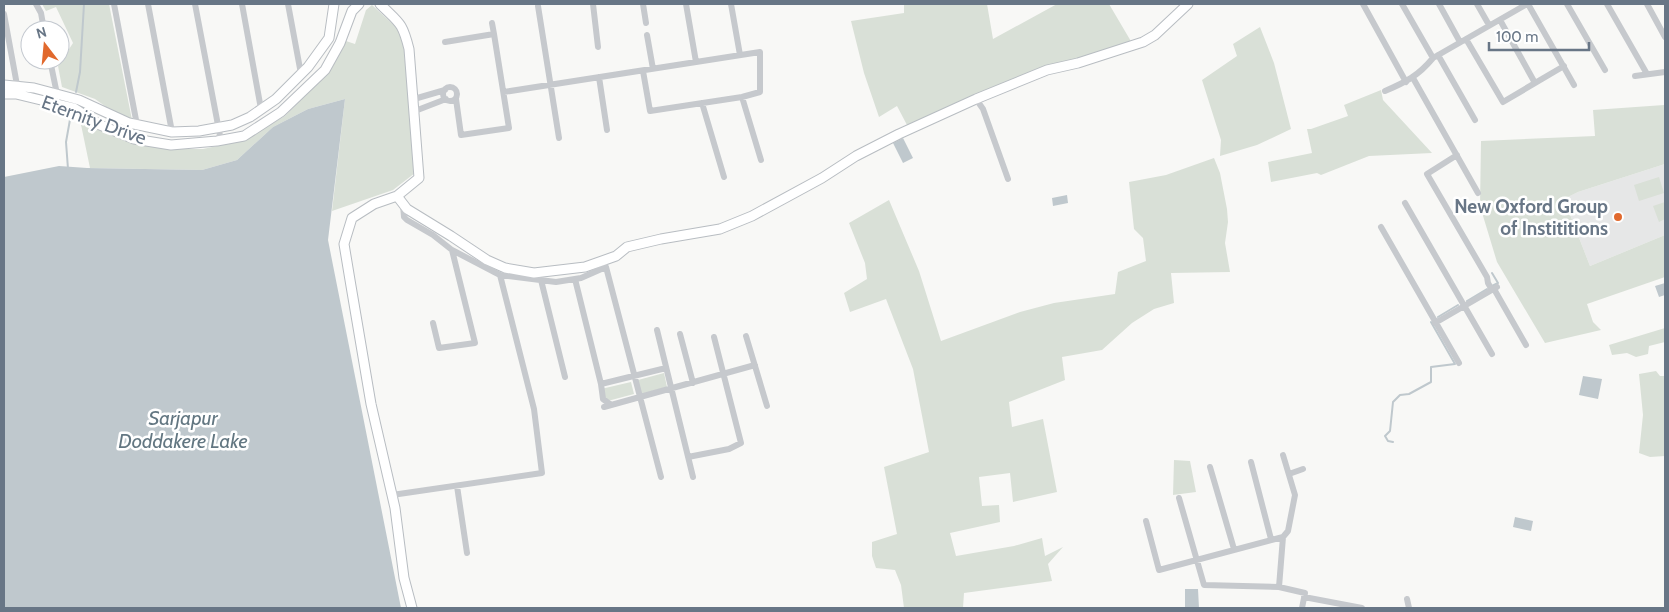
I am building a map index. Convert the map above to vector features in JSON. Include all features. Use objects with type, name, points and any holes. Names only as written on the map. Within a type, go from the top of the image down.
[{"type":"street","points":[[36,4],[42,20]]},
{"type":"street","points":[[114,4],[137,125]]},
{"type":"street","points":[[148,4],[172,132]]},
{"type":"street","points":[[195,4],[221,141]]},
{"type":"street","points":[[242,4],[261,109]]},
{"type":"street","points":[[288,4],[302,74]]},
{"type":"street","name":"Eternity Drive","points":[[4,85],[16,85],[57,94],[78,100],[129,123],[172,132],[199,131],[232,126],[276,99],[308,67],[329,38],[334,4]]},
{"type":"street","name":"Eternity Drive","points":[[4,94],[16,94],[74,108],[100,125],[134,139],[171,145],[221,141],[244,136],[281,112],[325,70],[340,43],[352,11],[359,4]]},
{"type":"street","points":[[380,4],[395,17],[404,30],[409,49],[419,178],[397,196],[374,204],[352,218],[344,244],[371,404],[392,495],[401,542],[404,578],[412,608]]},
{"type":"street","points":[[593,4],[598,47]]},
{"type":"street","points":[[643,4],[646,23]]},
{"type":"street","points":[[686,4],[696,62]]},
{"type":"street","points":[[731,4],[740,55]]},
{"type":"street","points":[[397,196],[407,209],[487,260],[505,268],[534,273],[585,267],[616,256],[627,247],[720,229],[752,216],[822,178],[856,156],[976,99],[1047,70],[1078,63],[1143,42],[1155,35],[1188,4]]},
{"type":"street","points":[[1363,4],[1406,82]]},
{"type":"street","points":[[1402,4],[1475,120]]},
{"type":"street","points":[[1439,4],[1503,102],[1564,66]]},
{"type":"street","points":[[1477,4],[1489,26]]},
{"type":"street","points":[[1385,91],[1413,78],[1436,56],[1528,4],[1574,85]]},
{"type":"street","points":[[1567,4],[1605,70]]},
{"type":"street","points":[[1607,4],[1647,74]]},
{"type":"street","points":[[1647,4],[1665,37]]},
{"type":"street","points":[[538,6],[560,138]]},
{"type":"street","points":[[4,14],[16,85]]},
{"type":"street","points":[[1500,20],[1535,83]]},
{"type":"street","points":[[414,100],[454,88],[457,92],[460,135],[509,128],[492,23]]},
{"type":"street","points":[[445,42],[494,34]]},
{"type":"street","points":[[648,35],[653,69]]},
{"type":"street","points":[[504,92],[550,84],[760,52],[760,92],[742,97],[650,111],[643,70]]},
{"type":"street","points":[[52,70],[57,94]]},
{"type":"street","points":[[1635,76],[1665,72]]},
{"type":"street","points":[[599,77],[607,130]]},
{"type":"street","points":[[1413,78],[1478,193]]},
{"type":"street","points":[[445,90],[444,96],[446,99]]},
{"type":"street","points":[[742,97],[761,160]]},
{"type":"street","points":[[415,111],[446,99],[452,101],[456,98]]},
{"type":"street","points":[[976,99],[983,109],[1008,179]]},
{"type":"street","points":[[702,103],[724,177]]},
{"type":"street","points":[[1457,155],[1428,174],[1487,277],[1488,284],[1494,289],[1526,345]]},
{"type":"street","points":[[1405,203],[1492,354]]},
{"type":"street","points":[[403,204],[404,217],[452,250],[500,275],[556,282],[581,278],[606,267],[661,477]]},
{"type":"street","points":[[1381,227],[1459,363]]},
{"type":"street","points":[[433,322],[439,348],[475,343],[452,250]]},
{"type":"street","points":[[392,495],[542,473],[534,409],[500,275]]},
{"type":"street","points":[[575,279],[603,399],[611,405]]},
{"type":"street","points":[[541,280],[565,377]]},
{"type":"street","points":[[1435,323],[1494,289]]},
{"type":"street","points":[[657,330],[693,477]]},
{"type":"street","points":[[680,334],[693,383]]},
{"type":"street","points":[[746,336],[767,406]]},
{"type":"street","points":[[688,457],[729,449],[742,443],[714,337]]},
{"type":"street","points":[[604,408],[755,365]]},
{"type":"street","points":[[601,384],[666,368]]},
{"type":"street","points":[[1279,587],[1283,537],[1288,531],[1295,495],[1282,455]]},
{"type":"street","points":[[1251,462],[1271,539]]},
{"type":"street","points":[[1210,466],[1234,549]]},
{"type":"street","points":[[1289,474],[1303,469]]},
{"type":"street","points":[[458,486],[467,552]]},
{"type":"street","points":[[1179,498],[1204,585],[1279,587],[1305,593],[1302,608]]},
{"type":"street","points":[[1146,521],[1159,570],[1283,537]]},
{"type":"street","points":[[1304,596],[1338,606],[1362,608]]},
{"type":"street","points":[[1407,599],[1409,608]]},
{"type":"shaded area","points":[[42,4],[109,4],[132,120],[112,111],[95,99],[62,87],[59,70],[70,70],[70,48],[73,43],[70,37],[70,20],[62,20],[56,7],[46,11]]},
{"type":"shaded area","points":[[904,4],[987,4],[993,39],[1057,4],[1109,4],[1132,43],[969,98],[907,125],[897,106],[879,117],[864,73],[851,21],[904,13]]},
{"type":"shaded area","points":[[372,5],[396,27],[403,39],[415,173],[393,190],[332,211],[345,99],[308,109],[273,127],[237,160],[202,170],[90,168],[79,115],[173,149],[203,149],[231,143],[259,131],[285,116],[324,76],[346,41],[355,44],[366,10]]},
{"type":"shaded area","points":[[1260,27],[1274,63],[1291,129],[1257,145],[1220,156],[1221,140],[1202,80],[1237,56],[1233,44]]},
{"type":"shaded area","points":[[1381,90],[1383,100],[1432,153],[1369,156],[1321,175],[1317,173],[1271,182],[1268,162],[1312,153],[1307,129],[1348,116],[1344,105]]},
{"type":"shaded area","points":[[1665,103],[1665,164],[1578,192],[1564,199],[1590,266],[1665,235],[1665,277],[1587,304],[1593,322],[1601,330],[1545,343],[1497,262],[1480,206],[1481,141],[1595,136],[1593,110],[1664,105]]},
{"type":"shaded area","points":[[1214,158],[1220,173],[1227,209],[1228,222],[1225,243],[1230,272],[1171,273],[1174,303],[1154,309],[1132,323],[1102,350],[1062,357],[1065,380],[1009,402],[1012,427],[1043,419],[1057,492],[1013,502],[1010,473],[979,477],[982,506],[999,505],[1000,522],[950,533],[956,556],[1014,546],[1042,538],[1045,556],[1063,547],[1048,564],[1052,581],[964,593],[963,608],[904,608],[901,585],[895,570],[876,568],[872,556],[872,542],[897,534],[884,467],[929,452],[913,369],[886,299],[850,312],[844,293],[867,279],[865,263],[849,223],[889,200],[919,271],[941,341],[1020,312],[1054,303],[1115,294],[1118,272],[1146,261],[1143,238],[1134,229],[1129,182],[1166,175]]},
{"type":"shaded area","name":"New Oxford Group of Instititions","points":[[1665,164],[1665,235],[1590,266],[1564,199],[1578,192]]},
{"type":"shaded area","points":[[1659,177],[1664,193],[1639,201],[1634,185]]},
{"type":"shaded area","points":[[1665,202],[1665,219],[1659,222],[1653,206]]},
{"type":"shaded area","points":[[1665,328],[1665,342],[1649,346],[1648,354],[1636,357],[1627,353],[1612,355],[1609,345]]},
{"type":"shaded area","points":[[1656,371],[1660,376],[1665,376],[1665,456],[1650,457],[1639,453],[1643,415],[1639,374]]},
{"type":"shaded area","points":[[664,373],[667,387],[641,394],[638,380]]},
{"type":"shaded area","points":[[631,382],[634,394],[604,402],[601,389]]},
{"type":"shaded area","points":[[1174,460],[1190,461],[1196,492],[1173,495]]},
{"type":"water","name":"Sarjapur Doddakere Lake","points":[[345,99],[328,240],[401,608],[4,608],[4,177],[59,166],[202,170],[237,160],[273,127],[308,109]]},
{"type":"water","points":[[903,138],[913,158],[903,163],[893,143]]},
{"type":"water","points":[[1067,195],[1068,203],[1053,206],[1052,198]]},
{"type":"water","points":[[1665,283],[1665,295],[1659,297],[1655,286]]},
{"type":"water","points":[[1583,376],[1602,379],[1598,399],[1579,395]]},
{"type":"water","points":[[1515,517],[1533,521],[1531,531],[1513,527]]},
{"type":"water","points":[[1185,589],[1198,589],[1199,608],[1185,608]]},
{"type":"waterway","points":[[76,92],[80,72],[84,4]]},
{"type":"waterway","points":[[68,169],[66,142],[71,114]]},
{"type":"waterway","points":[[1492,273],[1498,283],[1492,286]]},
{"type":"waterway","points":[[1467,301],[1487,289]]},
{"type":"waterway","points":[[1438,317],[1458,305]]},
{"type":"waterway","points":[[1393,442],[1388,441],[1385,436],[1390,431],[1393,402],[1400,395],[1409,394],[1431,382],[1431,367],[1455,364],[1431,322]]},
{"type":"place","name":"New Oxford Group of Instititions","points":[[1618,217]]}]
